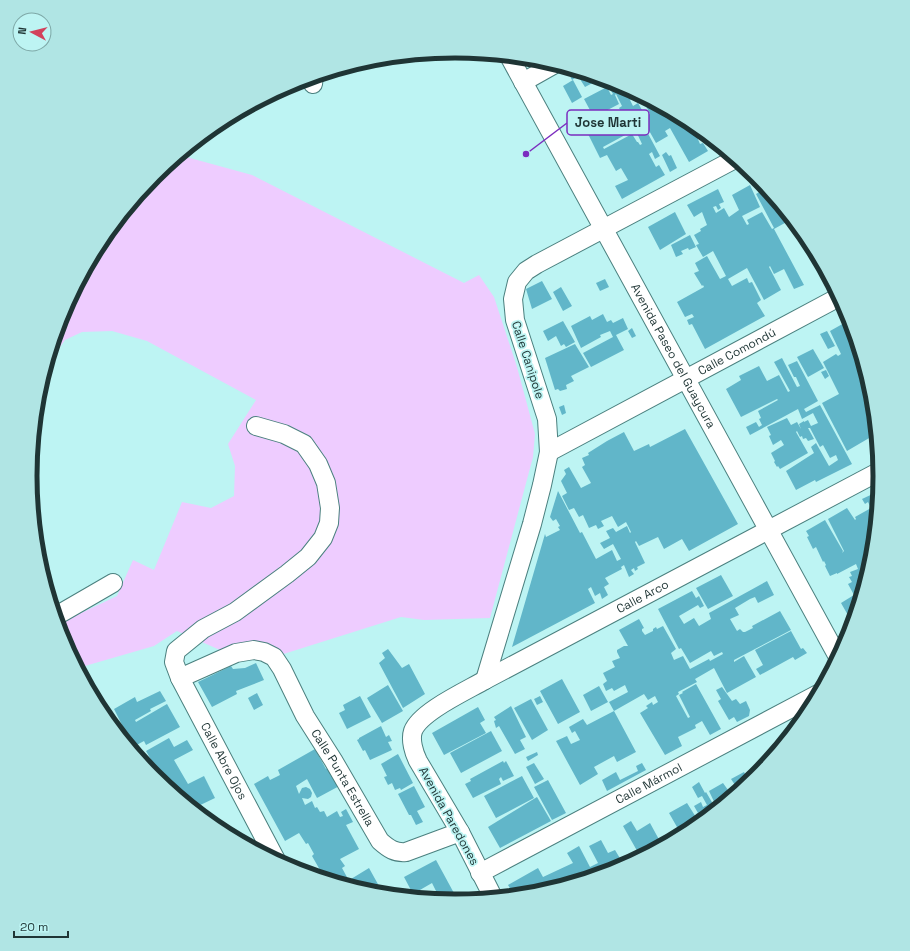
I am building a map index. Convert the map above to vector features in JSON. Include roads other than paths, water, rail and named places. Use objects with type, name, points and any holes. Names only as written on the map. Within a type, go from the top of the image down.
[{"type":"street","name":"Avenida Paseo del Guaycura","points":[[512,61],[834,650]]},
{"type":"street","points":[[523,82],[547,68]]},
{"type":"street","name":"Calle Canipole","points":[[484,680],[532,524],[549,452],[547,419],[532,370],[514,320],[513,299],[517,282],[526,272],[537,264],[730,160]]},
{"type":"street","name":"Calle Comondú","points":[[549,452],[834,300]]},
{"type":"street","points":[[177,670],[176,651],[203,629],[235,612],[308,557],[323,538],[329,523],[330,508],[326,483],[318,464],[304,444],[284,434],[256,426]]},
{"type":"street","name":"Calle Arco","points":[[413,732],[426,715],[484,680],[873,475]]},
{"type":"street","points":[[60,613],[113,583]]},
{"type":"street","name":"Calle Punta Estrella","points":[[177,670],[236,653],[254,650],[264,652],[274,657],[282,669],[305,716],[333,760],[380,841],[387,847],[397,852],[406,852],[460,832]]},
{"type":"street","name":"Calle Abre Ojos","points":[[177,670],[271,851]]},
{"type":"street","name":"Calle Mármol","points":[[480,873],[808,699]]},
{"type":"street","name":"Avenida Paredones","points":[[413,732],[414,751],[418,761],[460,832],[490,892]]},
{"type":"place","name":"Jose Marti","points":[[526,154]]}]
